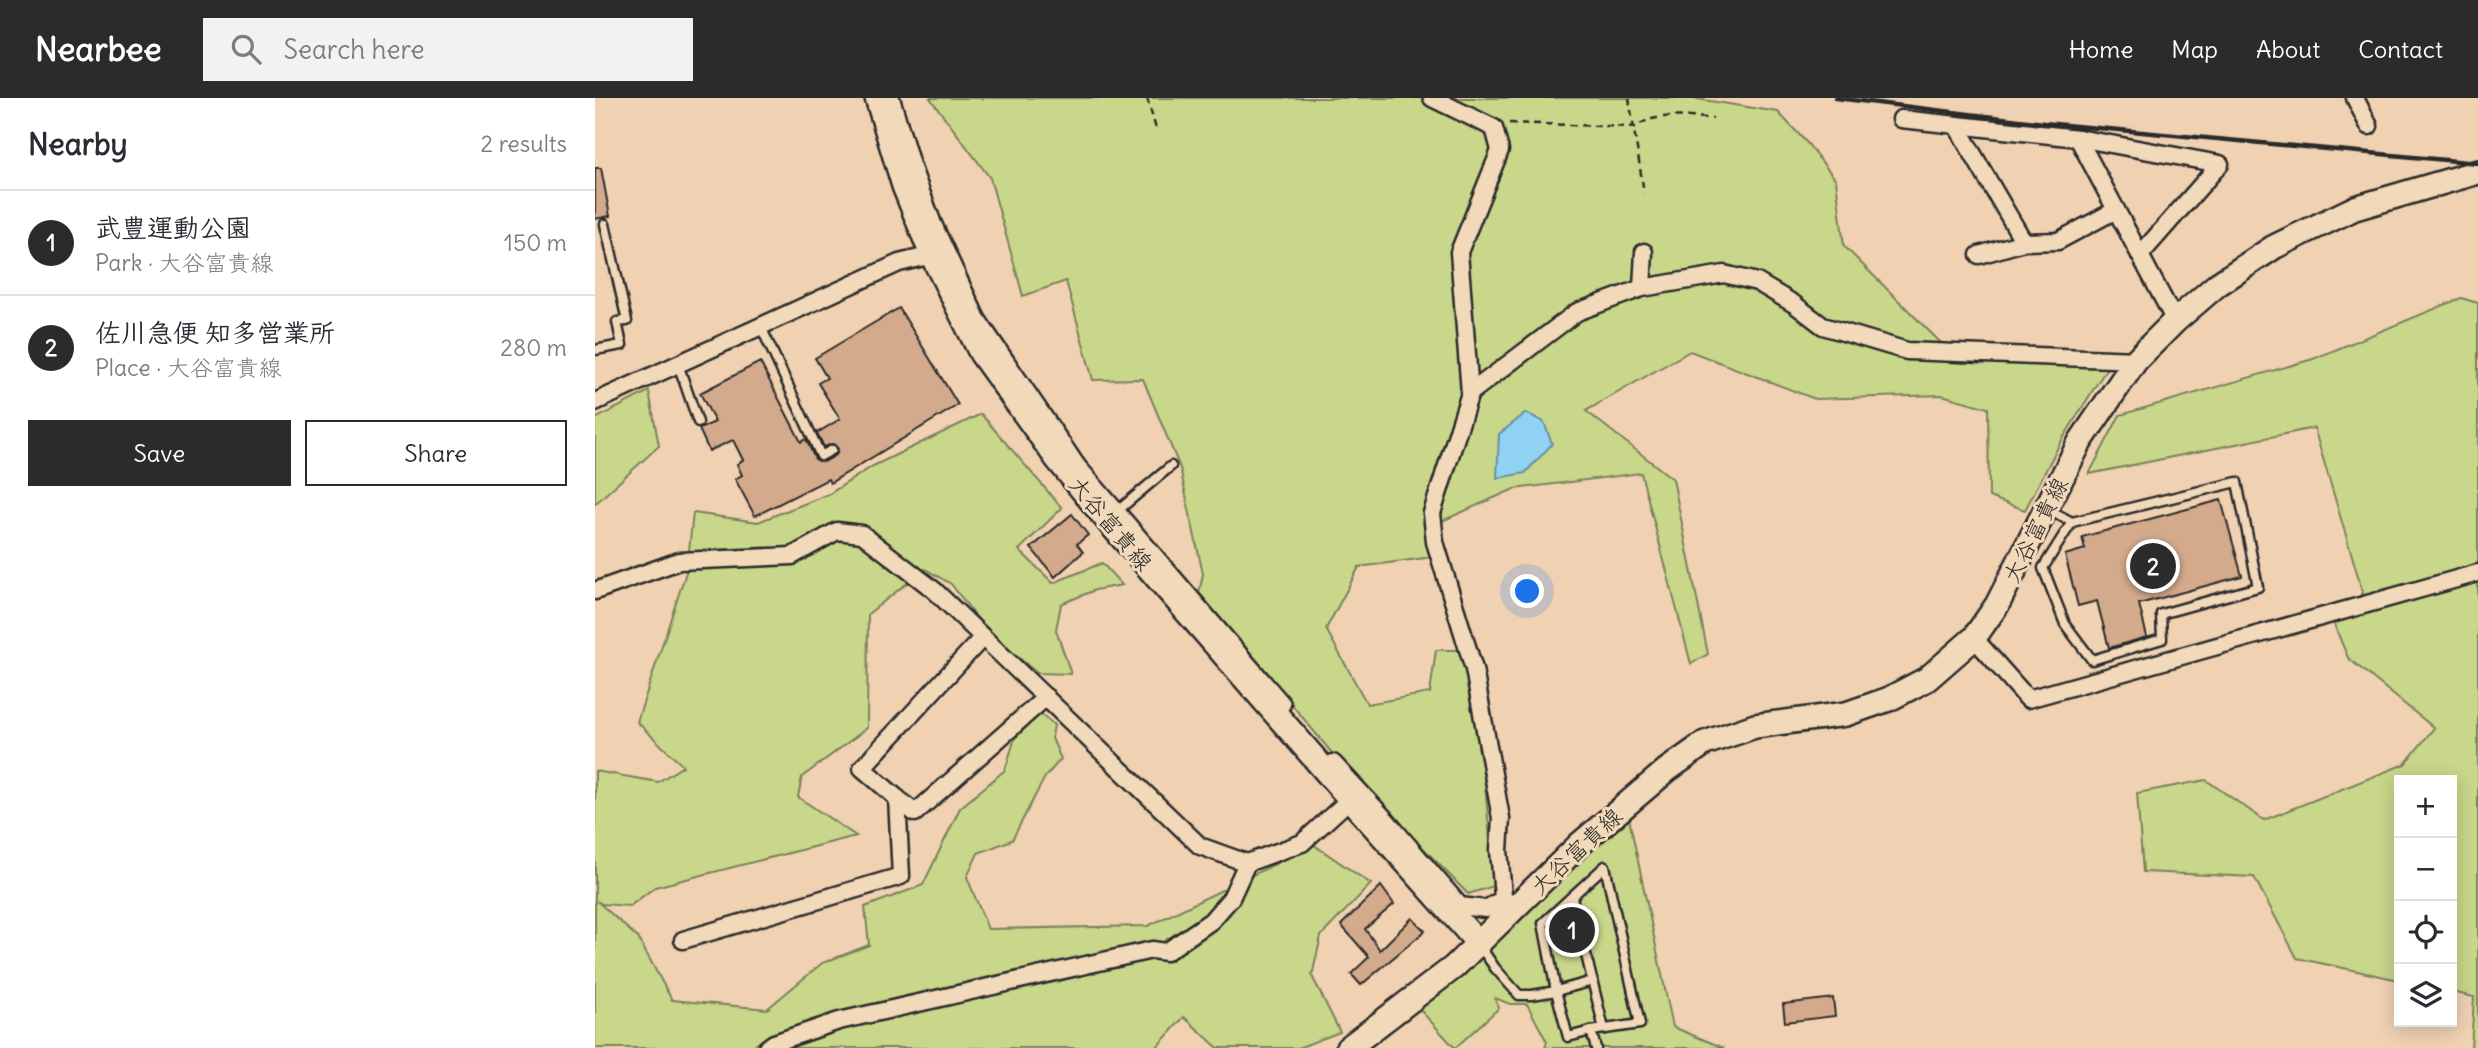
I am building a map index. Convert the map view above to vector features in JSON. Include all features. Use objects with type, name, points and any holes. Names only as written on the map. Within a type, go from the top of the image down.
[{"type":"main road","name":"大谷富貴線","points":[[877,98],[904,186],[932,256],[981,353],[1058,460],[1112,516],[1350,799],[1479,944],[1504,908],[1667,770],[1705,743],[1755,726],[1846,714],[1889,699],[1927,679],[1974,638],[1997,605],[2080,442],[2136,360],[2175,321],[2218,285],[2274,247],[2355,208],[2478,172]]},
{"type":"main road","points":[[1348,1048],[1412,1001],[1479,944]]},
{"type":"street","points":[[891,98],[911,165],[929,212],[977,319],[1112,516],[1460,906],[1504,908],[1499,850],[1500,818],[1474,669],[1435,542],[1432,513],[1469,393],[1459,252],[1500,150],[1492,127],[1432,98]]},
{"type":"street","points":[[2355,98],[2369,127]]},
{"type":"street","points":[[1901,119],[2078,138],[2220,164],[2140,255]]},
{"type":"street","points":[[1956,125],[2024,242]]},
{"type":"street","points":[[2078,138],[2175,321]]},
{"type":"street","points":[[1979,255],[2024,242],[2058,241],[2116,210]]},
{"type":"street","points":[[1642,288],[1644,252]]},
{"type":"street","points":[[595,401],[899,263],[932,256]]},
{"type":"street","points":[[1469,393],[1577,312],[1642,288],[1724,274],[1757,282],[1794,304],[1823,326],[1907,351],[2136,360]]},
{"type":"street","points":[[595,591],[679,561],[792,556],[837,531],[862,534],[934,590],[1201,846],[1247,863],[1302,844],[1350,799]]},
{"type":"street","points":[[1974,638],[2028,699],[2478,573]]},
{"type":"street","points":[[982,638],[862,768],[915,813],[1046,697]]},
{"type":"street","points":[[683,940],[901,876],[897,798]]},
{"type":"street","points":[[767,1048],[774,1043],[839,1021],[1151,950],[1165,952],[1211,921],[1231,898],[1247,863]]},
{"type":"lane","points":[[595,350],[622,345],[617,322],[627,321],[605,224]]},
{"type":"lane","points":[[761,327],[821,456],[832,450]]},
{"type":"lane","points":[[678,364],[698,422]]},
{"type":"lane","points":[[1112,516],[1171,466]]},
{"type":"lane","points":[[2046,508],[2072,522],[2237,482],[2258,587],[2161,614],[2162,639],[2092,660],[2065,624],[2043,568],[2072,522]]},
{"type":"lane","points":[[1605,866],[1640,1024],[1568,1037],[1543,923],[1571,897],[1605,866]]},
{"type":"lane","points":[[1571,897],[1604,1029]]},
{"type":"lane","points":[[1479,944],[1495,968],[1519,995],[1556,991],[1593,981]]},
{"type":"lane","points":[[1591,1031],[1596,1048]]},
{"type":"path","points":[[1146,98],[1156,130]]},
{"type":"path","points":[[1629,98],[1644,193]]},
{"type":"path","points":[[1492,127],[1508,123],[1635,127],[1656,117],[1713,118]]},
{"type":"green space","points":[[930,98],[1691,98],[1778,112],[1836,180],[1844,246],[1955,357],[2108,366],[2059,445],[2025,510],[1989,497],[1988,408],[1942,395],[1815,399],[1690,351],[1586,411],[1673,479],[1708,654],[1691,664],[1641,473],[1514,489],[1442,521],[1432,557],[1359,567],[1326,629],[1367,704],[1430,693],[1436,650],[1463,650],[1485,784],[1494,886],[1468,894],[1342,765],[1199,593],[1203,574],[1180,468],[1143,379],[1093,380],[1066,281],[1023,296],[990,178]]},
{"type":"green space","points":[[2461,298],[2478,303],[2478,1048],[2471,1048],[2474,997],[2457,993],[2457,775],[2394,775],[2394,979],[2297,958],[2254,877],[2143,872],[2137,793],[2206,780],[2264,820],[2405,764],[2434,728],[2348,658],[2333,622],[2363,593],[2314,428],[2089,474],[2120,415],[2313,359]]},
{"type":"green space","points":[[649,391],[659,446],[595,504],[595,419]]},
{"type":"green space","points":[[981,414],[1062,508],[1019,550],[1053,583],[1102,563],[1122,585],[1095,590],[1061,604],[1056,630],[1071,674],[1037,673],[987,631],[951,584],[925,569],[868,614],[867,728],[802,777],[798,797],[856,836],[655,887],[630,906],[602,904],[597,901],[638,938],[672,1000],[767,1009],[822,963],[869,945],[865,907],[923,885],[960,808],[1005,770],[1015,738],[1040,713],[1054,725],[1052,738],[1061,759],[1045,777],[1012,840],[978,853],[967,877],[988,929],[1148,926],[1314,845],[1371,884],[1321,936],[1312,976],[1340,1032],[1298,1048],[1218,1048],[1184,1017],[1156,1048],[779,1048],[769,1035],[751,1048],[595,1048],[595,771],[658,782],[683,766],[637,722],[687,569],[693,513],[758,522],[829,494],[873,466]]},
{"type":"green space","points":[[1626,804],[1673,1027],[1724,1048],[1545,1048],[1547,1042],[1527,1004],[1510,1004],[1495,998],[1499,1008],[1455,1048],[1412,1001]]},
{"type":"water","points":[[1526,413],[1544,422],[1552,444],[1525,473],[1497,478],[1499,434]]},
{"type":"building","points":[[595,168],[601,168],[610,216],[595,219]]},
{"type":"building","points":[[899,308],[958,405],[830,483],[828,479],[755,516],[735,479],[742,475],[737,464],[743,460],[733,440],[709,451],[699,429],[715,422],[700,393],[760,362],[801,442],[806,439],[815,459],[824,462],[836,455],[838,449],[833,444],[824,447],[817,433],[840,419],[818,383],[827,378],[815,358]]},
{"type":"building","points":[[2221,500],[2242,576],[2139,604],[2147,637],[2109,648],[2097,601],[2078,606],[2065,555],[2085,549],[2082,537]]},
{"type":"building","points":[[1072,514],[1088,535],[1077,544],[1083,552],[1055,577],[1031,548]]},
{"type":"building","points":[[1381,886],[1394,904],[1365,929],[1380,950],[1412,918],[1425,931],[1361,985],[1351,974],[1369,957],[1341,925]]},
{"type":"building","points":[[1833,998],[1835,1016],[1785,1022],[1783,1004]]},
{"type":"railway","points":[[1836,98],[2044,123],[2478,163]]},
{"type":"place","name":"佐川急便 知多営業所","points":[[2153,566]]},
{"type":"place","name":"武豊運動公園","points":[[1572,930]]}]
